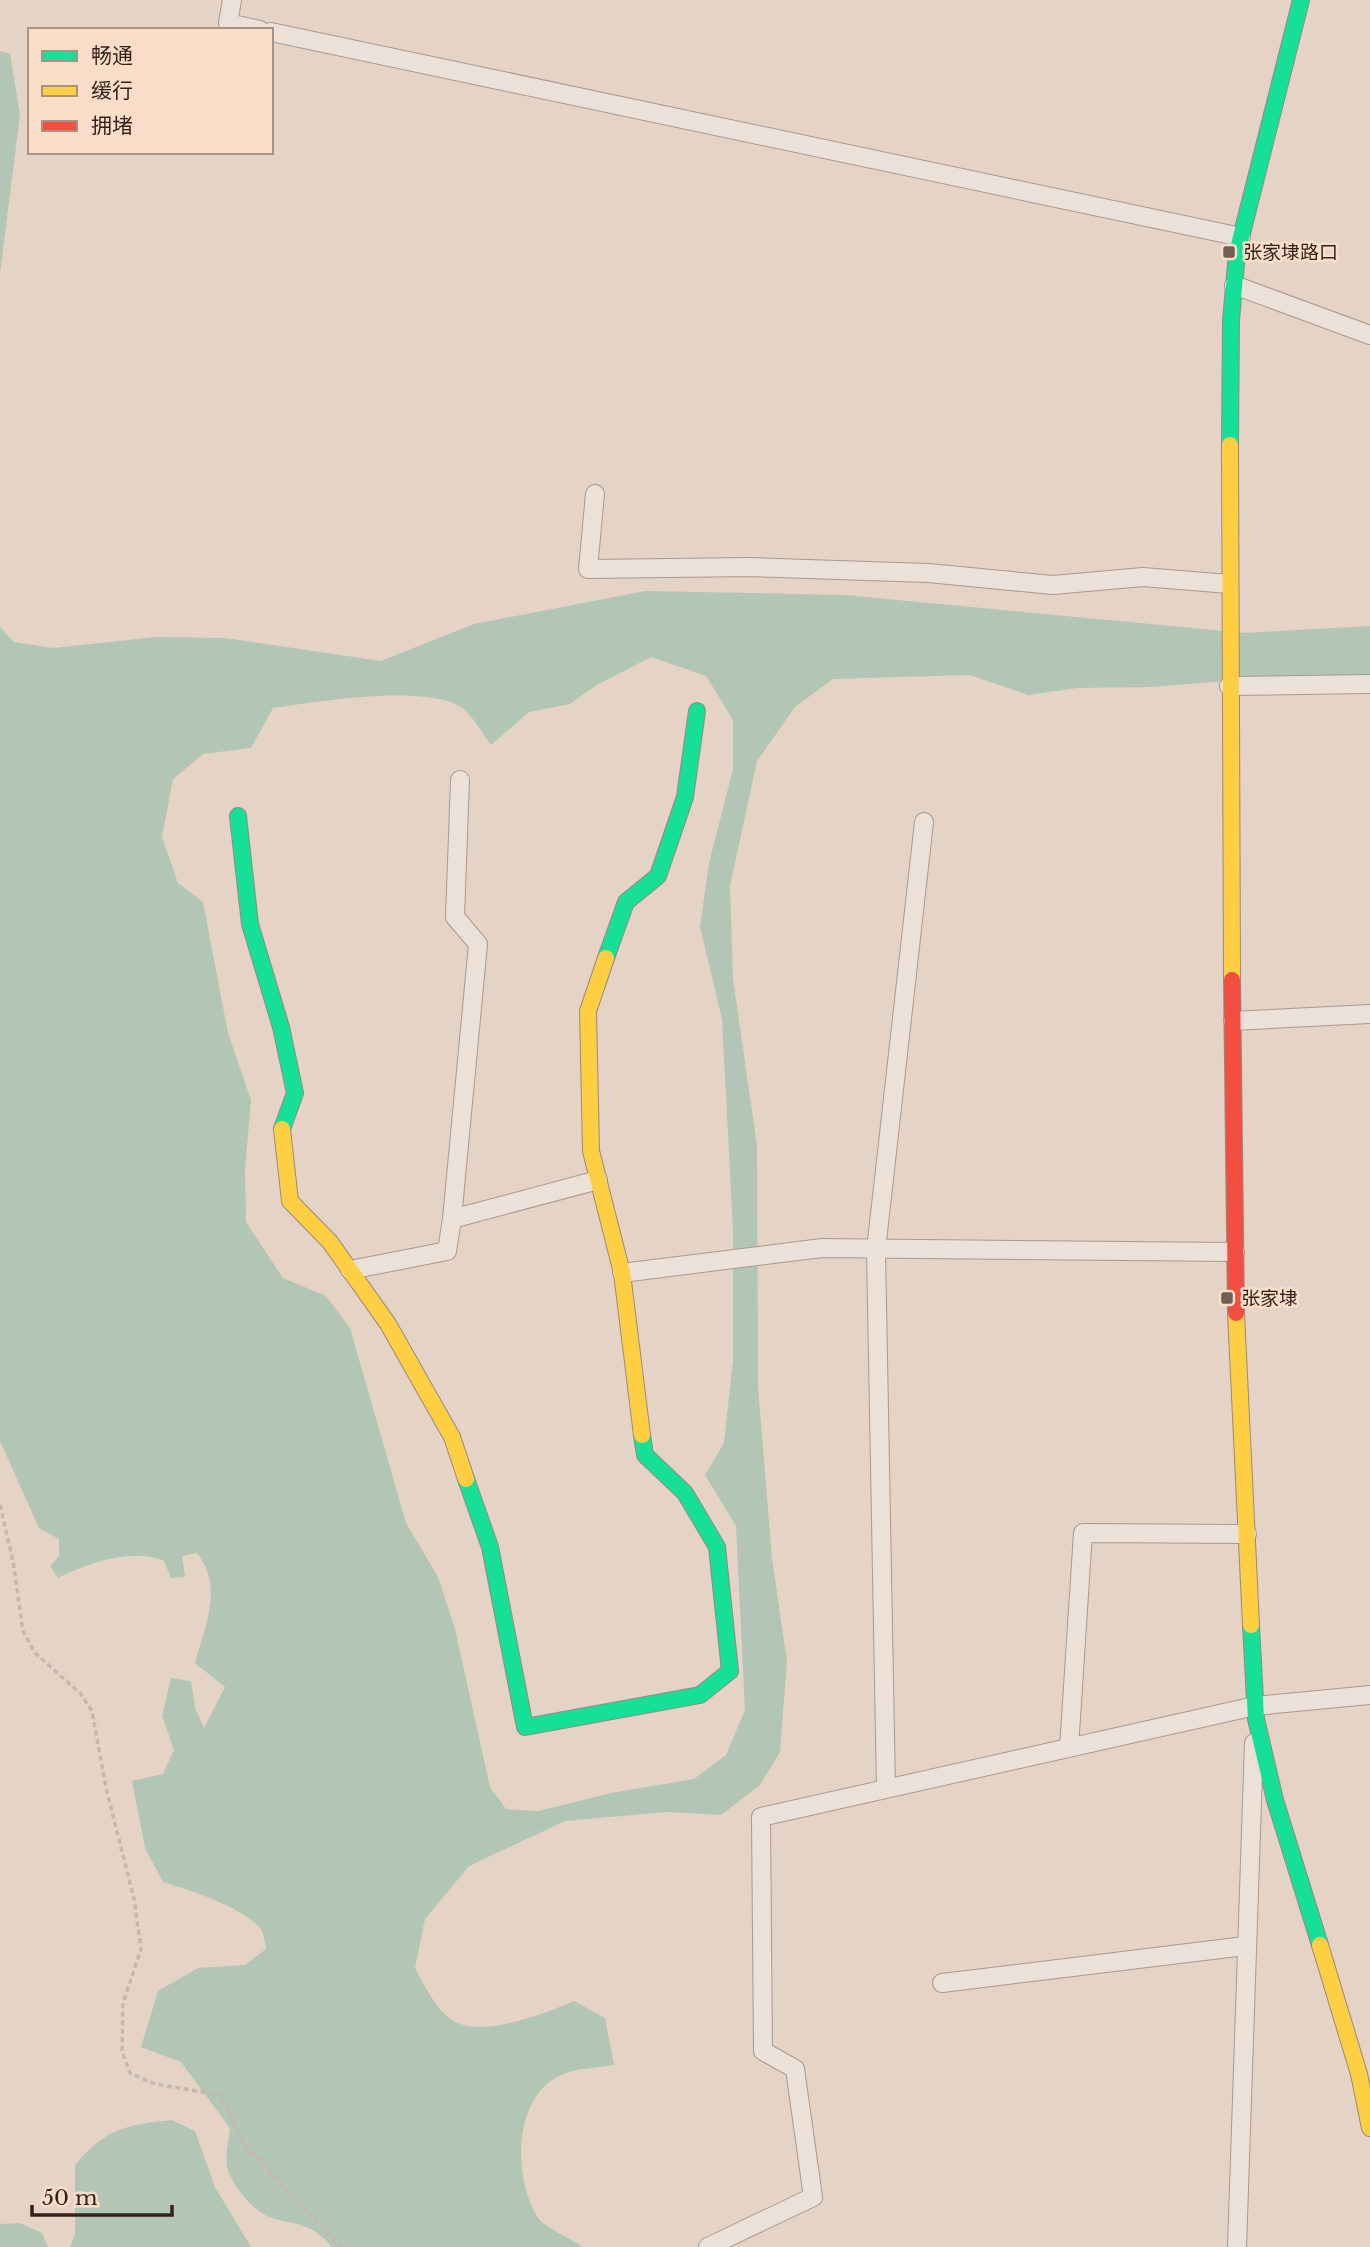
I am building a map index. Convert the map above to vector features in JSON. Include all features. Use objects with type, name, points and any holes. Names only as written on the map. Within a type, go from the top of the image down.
[{"type":"street","points":[[232,0],[228,23],[251,28]]},
{"type":"street","points":[[1237,2247],[1241,2189],[1245,1946],[1255,1712],[1235,1252],[1229,686],[1234,285],[1241,237],[1301,0]]},
{"type":"street","points":[[273,32],[1241,237]]},
{"type":"street","points":[[1234,285],[1370,335]]},
{"type":"street","points":[[595,494],[588,569],[750,567],[928,573],[1053,585],[1143,577],[1229,583]]},
{"type":"street","points":[[1229,686],[1370,684]]},
{"type":"street","points":[[238,816],[250,924],[281,1027],[295,1093],[281,1133],[290,1201],[330,1242],[388,1324],[452,1437],[490,1547],[525,1727],[700,1695],[730,1671],[717,1546],[685,1493],[645,1455],[622,1273],[591,1151],[588,1011],[626,902],[658,876],[685,797],[697,711]]},
{"type":"street","points":[[350,1270],[447,1251],[478,944],[455,917],[460,780]]},
{"type":"street","points":[[886,1789],[876,1250],[924,822]]},
{"type":"street","points":[[1233,1021],[1370,1014]]},
{"type":"street","points":[[452,1219],[598,1180]]},
{"type":"street","points":[[622,1273],[822,1248],[1235,1252]]},
{"type":"street","points":[[1069,1748],[1083,1533],[1247,1534]]},
{"type":"street","points":[[708,2247],[813,2197],[795,2070],[763,2051],[761,1816],[1069,1748],[1255,1712],[1370,1695]]},
{"type":"street","points":[[1255,1712],[1275,1800],[1359,2074],[1370,2128]]},
{"type":"street","points":[[942,1983],[1245,1946]]},
{"type":"path","points":[[0,1505],[13,1561],[23,1631],[35,1653],[81,1694],[92,1711],[106,1787],[134,1899],[141,1949],[123,2003],[122,2051],[130,2073],[155,2084],[220,2095],[242,2142],[341,2247]]},
{"type":"shaded area","points":[[0,51],[10,54],[20,115],[0,273]]},
{"type":"shaded area","points":[[645,591],[846,595],[1245,633],[1370,626],[1370,681],[1263,678],[1152,687],[1077,688],[1028,695],[970,675],[833,679],[795,707],[757,761],[730,886],[733,979],[757,1146],[758,1386],[772,1559],[787,1661],[780,1752],[760,1785],[721,1815],[667,1812],[565,1821],[469,1866],[425,1919],[415,1968],[433,1999],[445,2014],[458,2023],[484,2027],[500,2025],[533,2017],[574,2001],[605,2018],[614,2065],[567,2073],[545,2086],[533,2101],[522,2140],[524,2182],[538,2218],[583,2247],[332,2247],[310,2228],[269,2217],[250,2203],[238,2189],[227,2167],[230,2128],[181,2062],[141,2047],[158,1991],[198,1968],[245,1965],[266,1949],[260,1928],[251,1920],[214,1900],[163,1882],[145,1848],[132,1781],[163,1774],[174,1750],[162,1716],[171,1678],[191,1681],[195,1708],[204,1728],[225,1687],[195,1663],[210,1607],[211,1593],[205,1566],[197,1553],[182,1556],[185,1577],[171,1578],[164,1561],[152,1557],[124,1557],[82,1567],[58,1578],[50,1566],[59,1556],[59,1539],[39,1528],[0,1441],[0,627],[14,642],[53,648],[156,637],[225,638],[381,661],[474,624]],"holes":[[[651,657],[706,676],[733,720],[733,769],[709,863],[700,927],[722,1019],[733,1230],[733,1360],[724,1443],[705,1475],[736,1526],[745,1710],[726,1755],[694,1779],[611,1793],[538,1811],[506,1809],[490,1787],[455,1629],[438,1577],[406,1523],[350,1328],[326,1296],[283,1278],[246,1222],[245,1170],[251,1100],[228,1033],[203,902],[178,883],[162,837],[173,779],[203,754],[251,748],[273,708],[373,696],[428,697],[450,702],[465,710],[491,745],[529,712],[570,704],[595,686]]]},
{"type":"shaded area","points":[[172,2120],[195,2131],[215,2187],[251,2247],[70,2247],[75,2235],[75,2165],[97,2143],[118,2130]]},
{"type":"shaded area","points":[[20,2223],[42,2233],[48,2247],[0,2247],[0,2224]]},
{"type":"traffic: fast","points":[[1230,445],[1231,320],[1237,253],[1301,0]]},
{"type":"traffic: fast","points":[[606,958],[626,902],[658,876],[685,797],[697,711]]},
{"type":"traffic: fast","points":[[238,816],[250,924],[281,1027],[295,1093],[282,1129]]},
{"type":"traffic: fast","points":[[466,1479],[490,1547],[525,1727],[700,1695],[730,1671],[717,1547],[685,1493],[645,1455],[642,1435]]},
{"type":"traffic: fast","points":[[1251,1625],[1256,1719],[1275,1800],[1320,1945]]},
{"type":"traffic: slow","points":[[1230,445],[1232,980]]},
{"type":"traffic: slow","points":[[606,958],[588,1011],[591,1151],[622,1273],[642,1435]]},
{"type":"traffic: slow","points":[[282,1129],[290,1201],[330,1242],[388,1324],[452,1437],[466,1479]]},
{"type":"traffic: slow","points":[[1236,1313],[1251,1625]]},
{"type":"traffic: slow","points":[[1320,1945],[1359,2074],[1370,2128]]},
{"type":"traffic: jam","points":[[1232,980],[1236,1313]]},
{"type":"place","name":"张家埭路口","points":[[1229,252]]},
{"type":"place","name":"张家埭","points":[[1227,1298]]}]
